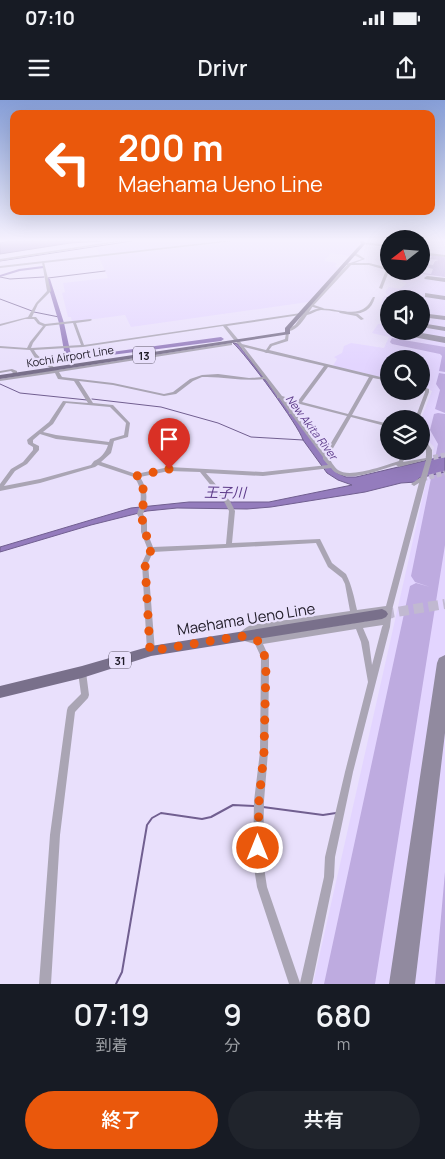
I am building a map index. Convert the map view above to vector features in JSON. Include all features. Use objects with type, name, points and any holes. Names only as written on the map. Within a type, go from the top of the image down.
[{"type":"main road","points":[[288,332],[287,328],[329,282]]},
{"type":"main road","name":"Kochi Airport Line","points":[[0,376],[288,332]]},
{"type":"main road","name":"Kochi Airport Line","points":[[0,376],[15,372],[55,368]]},
{"type":"main road","name":"Maehama Ueno Line","points":[[0,692],[82,672],[150,651],[386,614]]},
{"type":"street","points":[[30,317],[37,304],[49,291],[47,282]]},
{"type":"street","points":[[288,332],[298,326],[312,305],[333,282]]},
{"type":"street","points":[[380,288],[383,282]]},
{"type":"street","points":[[355,312],[368,308],[374,298]]},
{"type":"street","points":[[312,305],[322,309],[357,315],[362,319]]},
{"type":"street","points":[[288,332],[301,328],[310,311],[322,309]]},
{"type":"street","points":[[341,312],[366,314]]},
{"type":"street","points":[[0,348],[30,350],[83,346],[300,314]]},
{"type":"street","points":[[0,325],[30,317],[45,325],[90,320]]},
{"type":"street","points":[[74,322],[83,346]]},
{"type":"street","points":[[45,325],[40,334],[30,343],[30,350],[43,362],[55,368],[60,378],[113,384],[168,396],[195,378],[202,376],[263,379]]},
{"type":"street","points":[[225,326],[263,379],[279,397],[331,466],[339,473],[346,475],[420,460]]},
{"type":"street","points":[[266,352],[271,345],[287,340],[288,332]]},
{"type":"street","points":[[235,341],[266,352],[380,378]]},
{"type":"street","points":[[291,413],[326,366]]},
{"type":"street","points":[[325,458],[372,376]]},
{"type":"street","points":[[76,380],[91,403]]},
{"type":"street","points":[[279,397],[380,424]]},
{"type":"street","points":[[65,402],[111,406],[128,423],[126,436],[113,440],[108,454],[93,466],[0,488],[13,470],[25,463],[36,450],[36,446],[31,444],[30,440],[51,423],[65,402]]},
{"type":"street","points":[[40,433],[56,437],[111,444]]},
{"type":"street","points":[[368,471],[401,462],[402,460]]},
{"type":"street","points":[[306,984],[329,877],[330,857],[386,627],[386,614],[428,460]]},
{"type":"street","points":[[96,462],[136,476],[142,483],[144,504],[140,514],[144,521],[144,532],[151,550],[145,563],[150,651]]},
{"type":"street","points":[[136,476],[169,469],[263,474],[331,466]]},
{"type":"street","points":[[201,470],[228,502],[232,511],[229,545]]},
{"type":"street","points":[[414,484],[422,479]]},
{"type":"street","points":[[151,550],[318,541],[330,565],[344,576],[348,584],[354,614],[365,642],[372,684]]},
{"type":"street","points":[[241,636],[251,628],[354,614],[386,614]]},
{"type":"street","points":[[241,636],[258,641],[359,625],[386,614]]},
{"type":"street","points":[[258,641],[265,657],[266,665],[264,752],[258,820],[259,876],[295,984]]},
{"type":"street","points":[[45,984],[56,831],[71,710],[85,695],[82,672]]},
{"type":"shaded area","points":[[326,282],[308,302],[131,327],[125,315],[72,322],[71,317],[68,317],[62,293],[65,292],[63,283]]},
{"type":"shaded area","points":[[403,282],[445,282],[445,984],[313,984],[434,447],[430,443],[430,410],[425,410],[432,391],[430,390],[430,350],[380,350],[380,377],[333,366],[337,359],[334,357],[342,353],[344,346],[351,343],[384,348],[388,340],[430,340],[430,290],[387,290],[389,287],[400,289],[407,283]]},
{"type":"shaded area","points":[[378,324],[380,324],[380,335],[372,333]]},
{"type":"shaded area","points":[[391,340],[404,340],[445,347],[445,372],[439,371],[442,356],[440,354],[430,352],[430,350],[421,350],[390,342]]},
{"type":"shaded area","points":[[233,343],[238,344],[337,473],[346,477],[356,477],[445,456],[445,472],[419,478],[416,482],[401,483],[365,492],[271,507],[247,509],[177,508],[147,511],[91,525],[0,552],[0,547],[131,508],[189,502],[269,502],[352,485],[338,480],[327,473],[271,390]]},
{"type":"shaded area","points":[[439,373],[445,374],[445,413],[435,409],[440,390],[436,384]]},
{"type":"shaded area","points":[[434,414],[445,414],[445,545],[375,984],[324,984],[410,586],[416,583],[430,587],[415,582],[411,576],[438,444],[430,430]]},
{"type":"shaded area","points":[[445,872],[445,984],[435,984]]},
{"type":"waterway","name":"New Akita River","points":[[49,282],[61,323]]},
{"type":"waterway","points":[[0,299],[32,311]]},
{"type":"waterway","points":[[34,312],[59,317]]},
{"type":"waterway","name":"New Akita River","points":[[61,324],[68,356],[74,359],[221,339]]},
{"type":"waterway","points":[[0,384],[20,393],[87,400]]},
{"type":"waterway","points":[[92,399],[161,407],[218,423],[251,437],[303,440]]},
{"type":"waterway","points":[[116,984],[122,972],[147,825],[152,818],[161,813],[202,819],[211,817],[233,805],[254,806]]},
{"type":"waterway","points":[[263,807],[323,815],[336,813]]},
{"type":"taxiway","points":[[430,295],[445,298]]},
{"type":"taxiway","points":[[430,316],[445,318]]},
{"type":"taxiway","points":[[430,326],[445,329]]},
{"type":"taxiway","points":[[430,337],[445,340]]},
{"type":"taxiway","points":[[402,984],[445,663]]},
{"type":"tunnel","points":[[430,458],[445,455]]},
{"type":"tunnel","points":[[422,479],[445,473]]},
{"type":"tunnel","points":[[384,614],[445,604]]},
{"type":"tunnel","points":[[382,614],[392,612]]},
{"type":"route","points":[[169,469],[136,476],[142,483],[144,491],[144,504],[140,514],[144,521],[144,532],[151,550],[145,563],[150,651],[241,636],[258,641],[263,650],[266,665],[264,752],[259,801],[258,848]]},
{"type":"water label","name":"王子川","points":[[225,492]]}]
